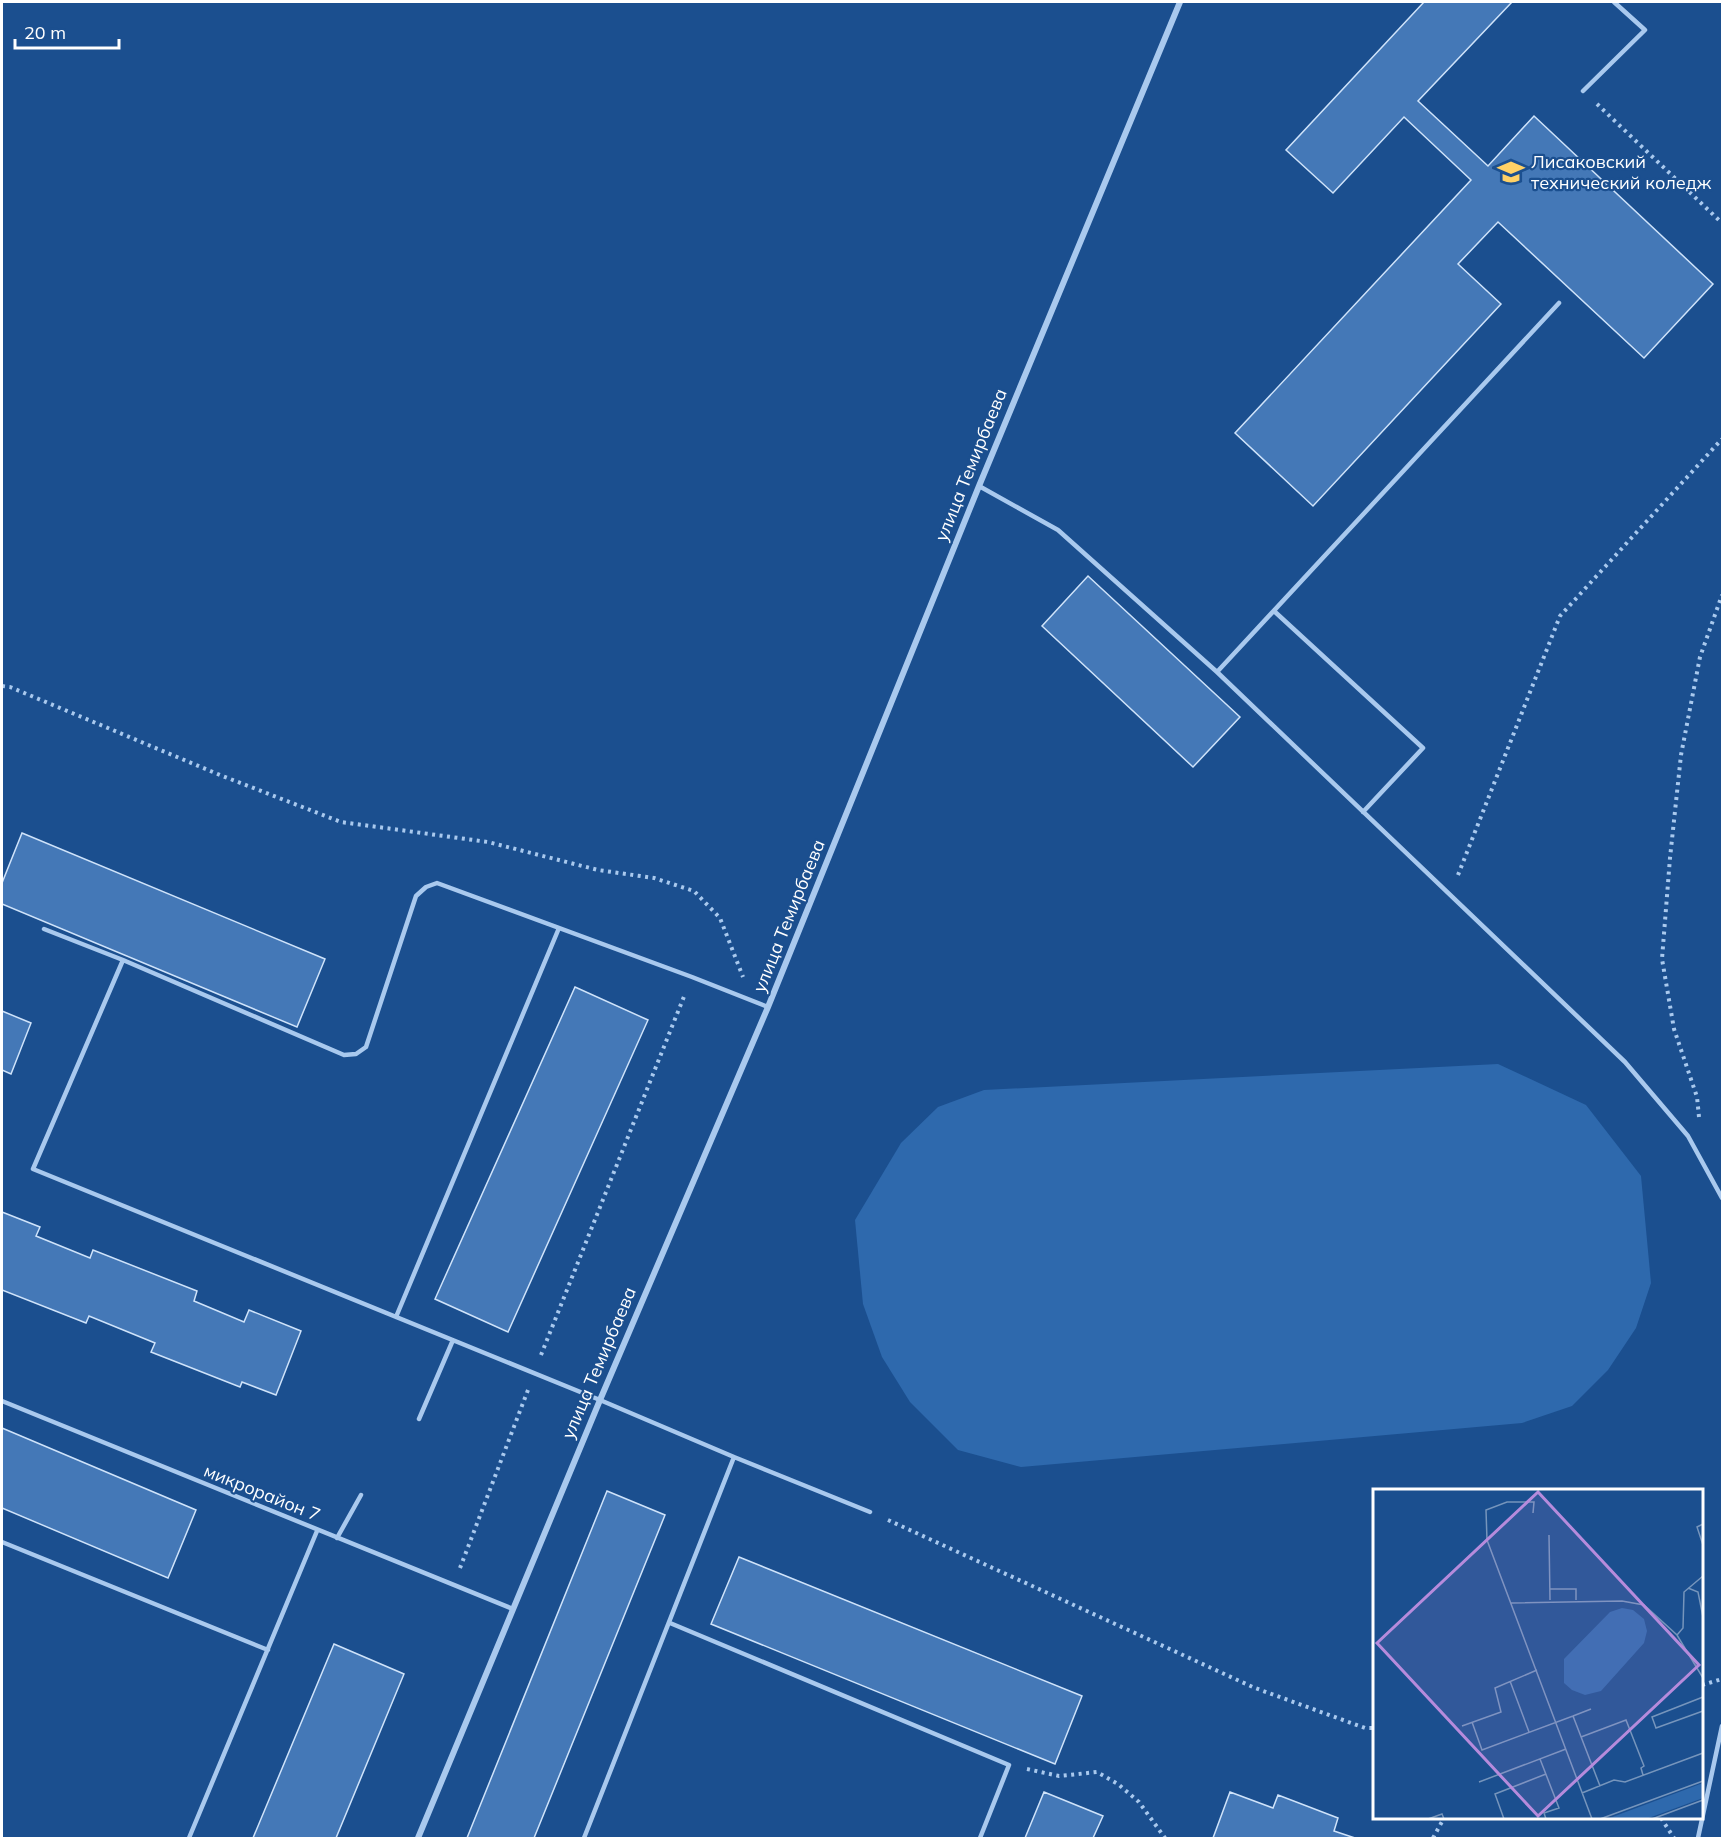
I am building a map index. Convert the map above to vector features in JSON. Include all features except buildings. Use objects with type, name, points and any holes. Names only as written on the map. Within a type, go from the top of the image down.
[{"type":"street","name":"улица Темирбаева","points":[[418,1839],[600,1400],[768,1007],[979,486],[1180,2]]},
{"type":"lane","points":[[1583,91],[1645,30],[1614,2]]},
{"type":"lane","points":[[1217,672],[1559,303]]},
{"type":"lane","points":[[979,486],[1058,530],[1217,672],[1451,895],[1625,1062],[1688,1136],[1722,1197]]},
{"type":"lane","points":[[1274,610],[1423,748],[1363,812]]},
{"type":"lane","points":[[44,929],[123,960],[344,1055],[356,1054],[366,1047],[416,896],[426,888],[438,883],[768,1007]]},
{"type":"lane","points":[[396,1317],[559,928]]},
{"type":"lane","points":[[123,960],[33,1169],[870,1512]]},
{"type":"lane","points":[[419,1419],[453,1340]]},
{"type":"lane","name":"микрорайон 7","points":[[2,1401],[513,1609]]},
{"type":"lane","points":[[584,1839],[734,1457]]},
{"type":"lane","points":[[337,1538],[361,1495]]},
{"type":"lane","points":[[189,1839],[317,1531]]},
{"type":"lane","points":[[2,1542],[268,1650]]},
{"type":"lane","points":[[670,1623],[1009,1765],[980,1839]]},
{"type":"lane","points":[[1703,1815],[1722,1726]]},
{"type":"lane","points":[[1698,1839],[1702,1819]]},
{"type":"path","points":[[1583,91],[1722,223]]},
{"type":"path","points":[[1451,895],[1560,616],[1722,439]]},
{"type":"path","points":[[1700,1119],[1697,1097],[1674,1029],[1662,959],[1681,755],[1700,657],[1722,595]]},
{"type":"path","points":[[2,686],[10,687],[220,775],[341,822],[489,842],[598,870],[654,878],[694,891],[720,918],[743,975],[738,995]]},
{"type":"path","points":[[454,1585],[534,1374],[692,977]]},
{"type":"path","points":[[870,1512],[1255,1688],[1365,1728],[1373,1728]]},
{"type":"path","points":[[1703,1684],[1722,1679]]},
{"type":"path","points":[[1009,1765],[1059,1776],[1097,1772],[1118,1784],[1139,1802],[1165,1839]]},
{"type":"path","points":[[1433,1839],[1443,1819]]},
{"type":"path","points":[[1662,1819],[1674,1839]]},
{"type":"shaded area","points":[[1498,1064],[1586,1105],[1641,1176],[1651,1283],[1636,1328],[1608,1370],[1572,1406],[1522,1423],[1021,1467],[958,1450],[910,1402],[882,1357],[863,1304],[855,1220],[901,1143],[938,1107],[984,1090]]},
{"type":"place","name":"Лисаковский технический коледж","points":[[1511,172]]}]
